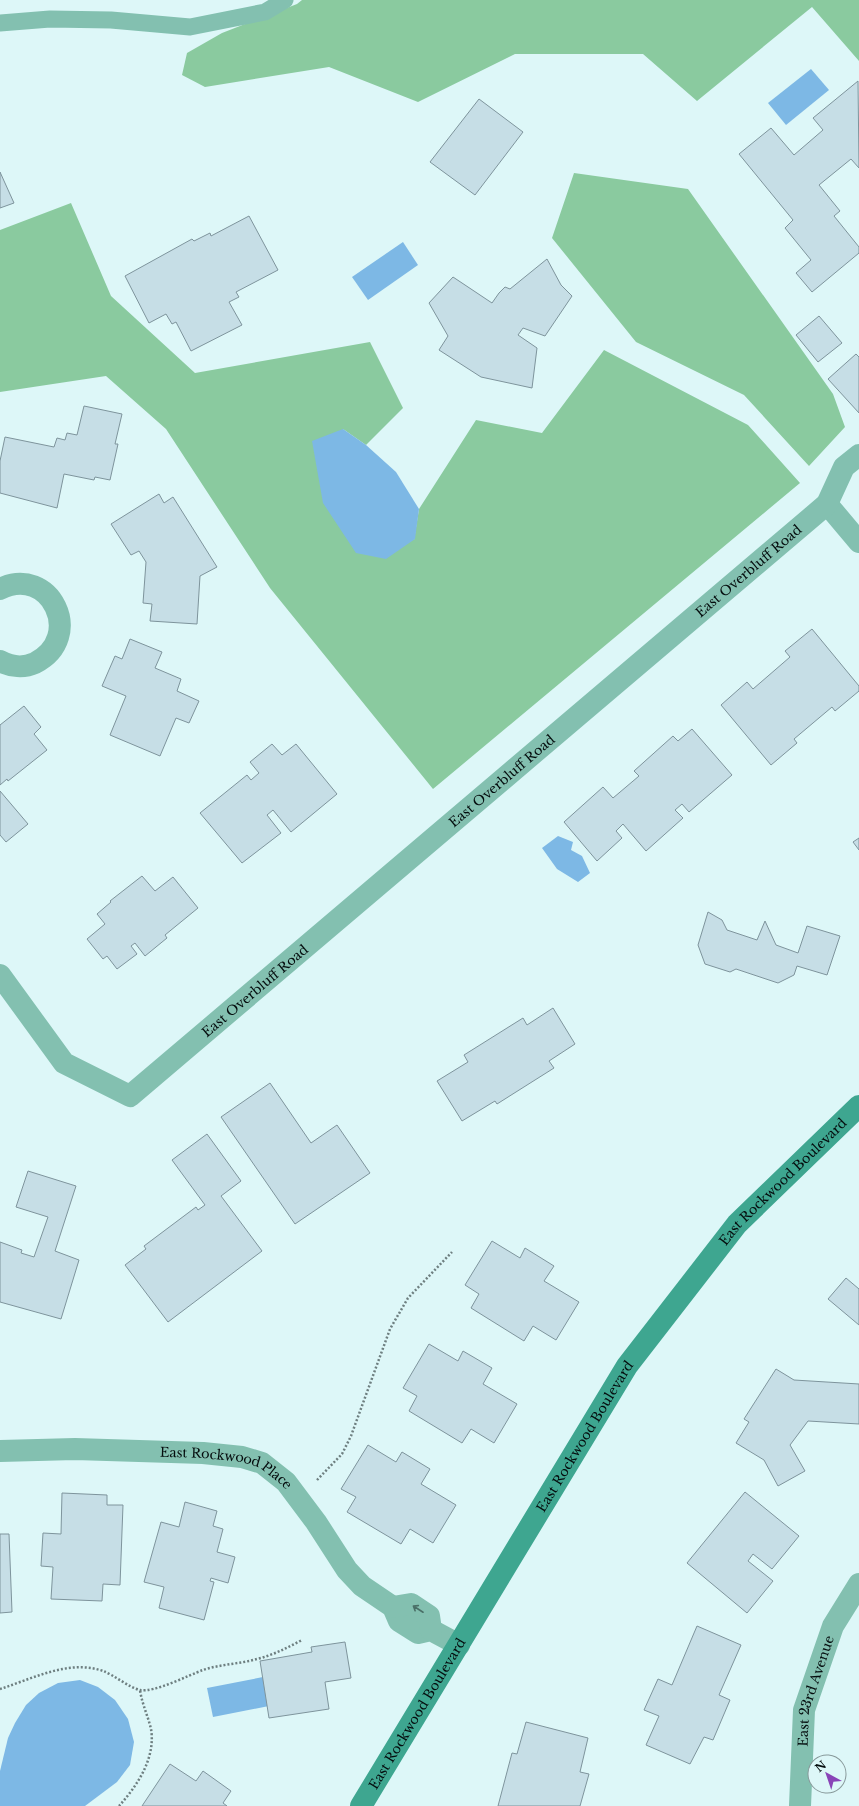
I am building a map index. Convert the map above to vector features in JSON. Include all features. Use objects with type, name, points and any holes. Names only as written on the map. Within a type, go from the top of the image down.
[{"type":"street","name":"East Overbluff Road","points":[[0,975],[64,1063],[130,1096],[357,905],[507,775],[827,504],[844,467],[859,455]]},
{"type":"street","points":[[827,504],[859,542]]},
{"type":"street","points":[[0,589],[7,585],[20,584],[33,586],[44,592],[53,601],[59,613],[60,626],[58,638],[52,650],[42,659],[31,665],[18,666],[5,664],[0,661]]},
{"type":"street","name":"East Rockwood Boulevard","points":[[361,1806],[628,1366],[737,1224],[859,1106]]},
{"type":"street","name":"East Rockwood Place","points":[[0,1451],[68,1449],[203,1453],[242,1457],[262,1463],[286,1482],[347,1570],[362,1586],[393,1606],[411,1604],[429,1616],[431,1630],[459,1645]]},
{"type":"street","name":"East 23rd Avenue","points":[[800,1806],[804,1710],[833,1626],[859,1584]]},
{"type":"lane","points":[[0,23],[50,19],[104,20],[190,27],[265,12],[285,0]]},
{"type":"path","points":[[298,1498],[342,1454],[351,1436],[390,1329],[408,1298],[452,1252]]},
{"type":"path","points":[[0,1689],[65,1668],[77,1667],[102,1671],[140,1690],[151,1690],[204,1670],[257,1660],[278,1652],[302,1640]]},
{"type":"path","points":[[119,1806],[141,1778],[151,1745],[151,1730],[140,1690]]},
{"type":"green space","points":[[302,0],[859,0],[859,61],[812,7],[697,101],[643,54],[515,54],[418,102],[329,67],[205,87],[182,75],[187,53],[222,33],[297,4]]},
{"type":"green space","points":[[574,173],[688,189],[833,394],[845,427],[809,466],[744,395],[636,342],[552,238]]},
{"type":"green space","points":[[71,203],[111,296],[195,373],[370,342],[403,408],[366,445],[343,429],[414,540],[419,509],[476,420],[542,433],[604,350],[748,425],[800,483],[433,789],[270,588],[166,429],[106,376],[0,392],[0,230]]},
{"type":"water","points":[[811,69],[829,90],[786,125],[768,103]]},
{"type":"water","points":[[403,242],[418,265],[368,300],[352,277]]},
{"type":"water","points":[[343,429],[366,445],[396,472],[419,509],[415,539],[386,559],[356,553],[323,503],[312,441]]},
{"type":"water","points":[[558,836],[573,842],[571,850],[582,856],[590,873],[578,882],[557,869],[542,848]]},
{"type":"water","points":[[263,1677],[269,1706],[213,1717],[207,1688]]},
{"type":"water","points":[[80,1680],[98,1687],[115,1700],[128,1719],[134,1742],[130,1765],[117,1782],[85,1806],[0,1806],[0,1771],[8,1738],[26,1705],[39,1693],[58,1683]]},
{"type":"building","points":[[858,81],[859,168],[851,159],[819,185],[840,211],[834,216],[859,247],[859,253],[812,292],[796,273],[811,260],[785,228],[793,220],[739,154],[771,128],[794,155],[823,130],[813,118]]},
{"type":"building","points":[[479,99],[523,132],[475,195],[430,162]]},
{"type":"building","points":[[0,172],[14,203],[0,208]]},
{"type":"building","points":[[249,216],[278,270],[236,292],[239,297],[229,302],[242,325],[191,351],[176,322],[172,324],[166,314],[149,323],[125,276],[192,239],[194,241],[210,233],[211,236]]},
{"type":"building","points":[[547,259],[561,285],[572,296],[545,336],[523,328],[518,335],[537,348],[532,388],[481,377],[439,350],[448,336],[429,303],[453,277],[492,303],[505,287],[510,289]]},
{"type":"building","points":[[819,316],[842,343],[818,362],[796,335]]},
{"type":"building","points":[[856,354],[859,357],[859,413],[828,379]]},
{"type":"building","points":[[84,406],[122,414],[115,444],[118,444],[110,480],[95,477],[94,480],[64,474],[57,508],[0,493],[0,461],[5,437],[54,447],[57,438],[65,440],[67,433],[77,435]]},
{"type":"building","points":[[159,494],[164,503],[173,497],[217,567],[200,576],[197,624],[150,621],[152,604],[143,603],[146,562],[139,551],[131,555],[111,524]]},
{"type":"building","points":[[812,629],[859,686],[859,691],[835,711],[832,707],[794,739],[797,743],[771,765],[721,705],[747,682],[753,689],[790,657],[785,651]]},
{"type":"building","points":[[130,639],[162,652],[155,668],[181,679],[177,691],[199,701],[189,723],[176,718],[160,756],[110,735],[126,696],[102,686],[115,656],[122,659]]},
{"type":"building","points":[[24,706],[41,727],[34,734],[47,750],[8,781],[7,779],[0,785],[0,725]]},
{"type":"building","points":[[692,729],[732,775],[689,812],[682,804],[675,810],[683,818],[646,851],[623,824],[616,831],[622,838],[597,861],[564,822],[603,787],[613,798],[639,776],[634,771],[673,736],[678,741]]},
{"type":"building","points":[[272,744],[282,755],[296,744],[337,794],[291,832],[273,810],[267,815],[281,833],[242,863],[200,813],[247,775],[251,780],[259,773],[250,762]]},
{"type":"building","points":[[0,791],[28,824],[6,842],[0,835]]},
{"type":"building","points":[[859,838],[859,850],[853,842]]},
{"type":"building","points":[[142,876],[155,891],[173,877],[198,908],[165,935],[167,938],[145,956],[135,943],[131,946],[137,954],[117,969],[107,956],[103,959],[87,939],[105,924],[97,914],[111,902],[110,901]]},
{"type":"building","points":[[708,912],[722,920],[727,930],[757,940],[765,921],[776,945],[798,953],[807,926],[840,936],[827,975],[797,966],[794,975],[778,983],[736,969],[730,972],[705,964],[698,945]]},
{"type":"building","points":[[553,1008],[575,1044],[549,1061],[554,1068],[497,1104],[495,1101],[462,1121],[437,1081],[468,1062],[464,1055],[523,1018],[527,1025]]},
{"type":"building","points":[[270,1083],[311,1143],[337,1125],[370,1173],[295,1224],[221,1117]]},
{"type":"building","points":[[207,1134],[241,1181],[221,1196],[262,1251],[168,1322],[125,1265],[146,1249],[144,1246],[196,1207],[198,1210],[205,1205],[172,1160]]},
{"type":"building","points":[[28,1171],[76,1186],[55,1251],[79,1260],[61,1319],[0,1302],[0,1242],[22,1250],[21,1253],[34,1257],[48,1217],[16,1207]]},
{"type":"building","points":[[492,1241],[520,1258],[525,1248],[554,1266],[544,1281],[579,1302],[556,1340],[533,1326],[524,1341],[471,1308],[479,1294],[465,1285]]},
{"type":"building","points":[[846,1278],[859,1289],[859,1325],[828,1299]]},
{"type":"building","points":[[429,1344],[458,1361],[463,1351],[492,1368],[483,1384],[517,1404],[494,1443],[471,1429],[462,1443],[409,1411],[417,1396],[403,1388]]},
{"type":"building","points":[[776,1369],[794,1380],[859,1384],[859,1424],[808,1421],[790,1445],[805,1471],[778,1486],[764,1460],[736,1443],[749,1422],[744,1419]]},
{"type":"building","points":[[368,1445],[396,1462],[402,1452],[430,1469],[421,1484],[456,1505],[433,1543],[410,1529],[401,1544],[347,1512],[356,1497],[341,1489]]},
{"type":"building","points":[[745,1492],[799,1536],[772,1569],[753,1554],[748,1561],[773,1581],[747,1613],[687,1563]]},
{"type":"building","points":[[62,1493],[107,1495],[107,1505],[123,1505],[120,1585],[103,1584],[102,1601],[51,1599],[53,1567],[41,1566],[43,1533],[61,1534]]},
{"type":"building","points":[[185,1502],[217,1511],[213,1526],[223,1529],[217,1552],[235,1557],[228,1583],[211,1578],[210,1581],[214,1582],[204,1620],[159,1608],[164,1587],[144,1582],[161,1522],[179,1527]]},
{"type":"building","points":[[0,1534],[9,1534],[12,1612],[0,1613]]},
{"type":"building","points":[[697,1626],[741,1645],[719,1695],[730,1700],[713,1740],[704,1737],[690,1764],[646,1745],[659,1716],[644,1710],[658,1679],[672,1685]]},
{"type":"building","points":[[345,1642],[351,1678],[325,1682],[329,1709],[269,1718],[260,1661],[312,1652],[311,1647]]},
{"type":"building","points":[[526,1722],[588,1738],[580,1772],[589,1774],[580,1806],[498,1806],[512,1753],[517,1754]]},
{"type":"building","points":[[170,1764],[196,1781],[203,1771],[231,1791],[223,1803],[227,1806],[142,1806]]}]
